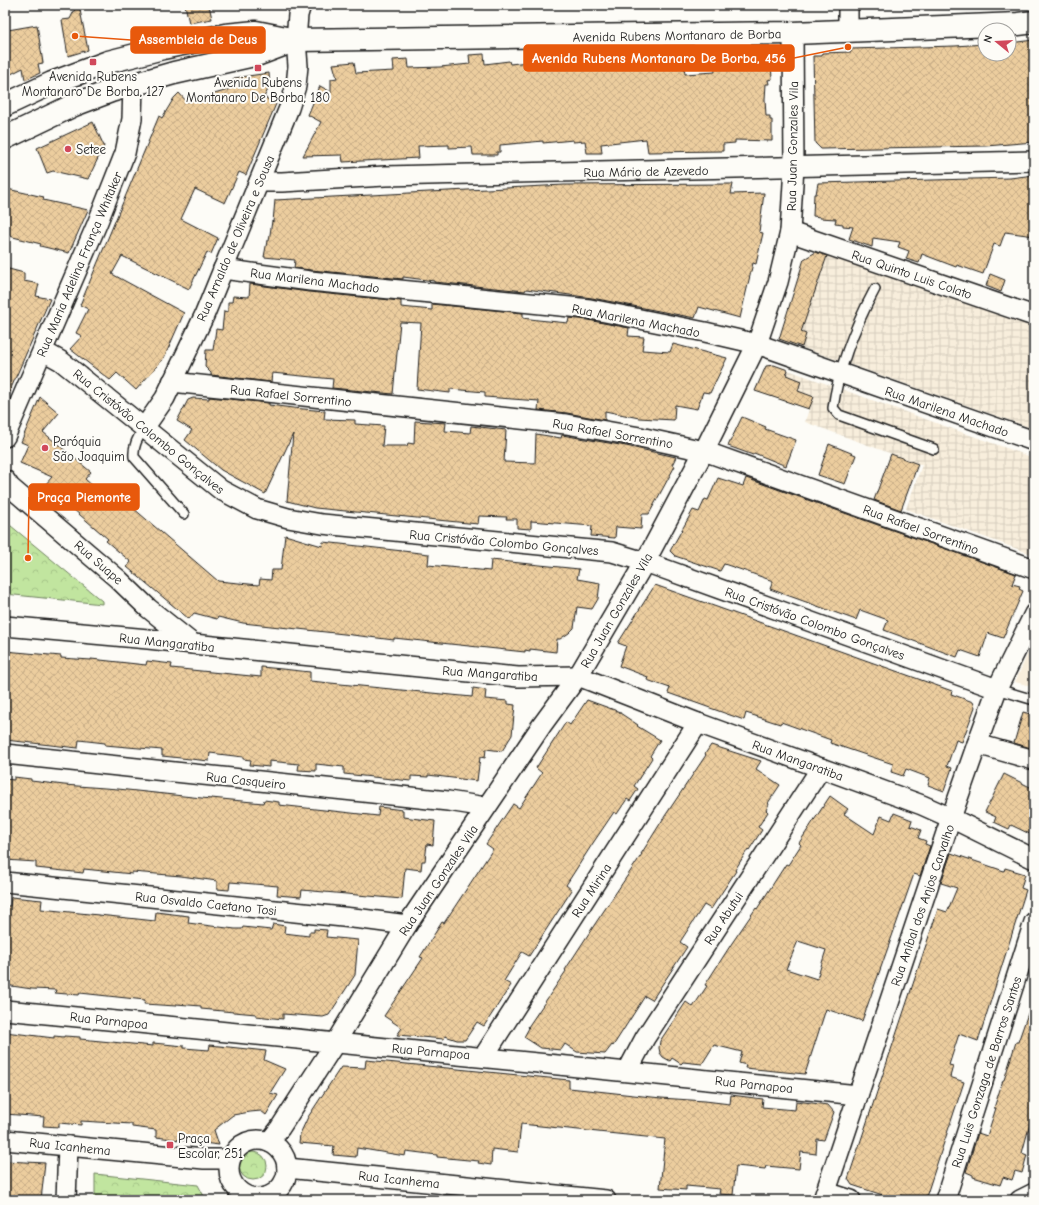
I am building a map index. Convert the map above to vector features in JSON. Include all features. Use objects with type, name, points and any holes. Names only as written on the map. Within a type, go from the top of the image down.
[{"type":"street","name":"Rua Arnaldo de Oliveira e Sousa","points":[[144,428],[165,398],[204,316],[289,108],[296,86],[298,66],[296,40],[298,15],[301,5]]},
{"type":"street","points":[[848,5],[848,32]]},
{"type":"street","name":"Avenida Rubens Montanaro de Borba","points":[[5,105],[52,83],[108,62],[163,48],[225,35],[256,32],[296,40],[848,32],[1034,22]]},
{"type":"street","name":"Rua Juan Gonzales Vila","points":[[276,1139],[407,926],[542,725],[578,676],[646,562],[704,451],[757,344],[778,282],[790,232],[794,167],[793,33]]},
{"type":"street","name":"Avenida Rubens Montanaro de Borba","points":[[5,138],[74,105],[112,91],[174,73],[259,54],[296,40]]},
{"type":"street","name":"Rua Maria Adelina França Whitaker","points":[[5,437],[97,224],[125,153],[132,119],[133,85]]},
{"type":"street","name":"Rua Mário de Azevedo","points":[[259,182],[385,176],[1034,161]]},
{"type":"street","name":"Rua Quinto Luis Colato","points":[[790,232],[1034,316]]},
{"type":"street","name":"Rua Marilena Machado","points":[[223,269],[310,281],[590,309],[698,331],[757,344],[1034,441]]},
{"type":"street","name":"Rua Cristóvão Colombo Gonçalves","points":[[42,351],[62,361],[221,490],[257,509],[288,518],[322,524],[612,552],[646,562],[997,689]]},
{"type":"street","name":"Rua Rafael Sorrentino","points":[[172,382],[566,424],[704,451],[1034,569]]},
{"type":"street","name":"Rua Suape","points":[[5,480],[10,486],[118,579],[148,608],[193,644]]},
{"type":"street","name":"Rua Aníbal dos Anjos Carvalho","points":[[824,1196],[977,744],[997,689],[1034,614]]},
{"type":"street","name":"Rua Mangaratiba","points":[[5,626],[148,638],[193,644],[518,676],[578,676],[698,724],[922,805],[1034,859]]},
{"type":"street","name":"Rua Mirina","points":[[484,1056],[698,724]]},
{"type":"street","points":[[977,744],[1034,760]]},
{"type":"street","name":"Rua Casqueiro","points":[[5,754],[448,801],[486,807]]},
{"type":"street","name":"Rua Abutui","points":[[628,1070],[645,1038],[821,768]]},
{"type":"street","name":"Rua Osvaldo Caetano Tosi","points":[[5,882],[362,919],[407,926]]},
{"type":"street","name":"Rua Luis Gonzaga de Barros Santos","points":[[945,1200],[1034,922]]},
{"type":"street","name":"Rua Parnapoa","points":[[5,1010],[335,1043],[628,1070],[858,1095]]},
{"type":"street","points":[[276,1139],[286,1161],[287,1168],[286,1177],[282,1186],[275,1192],[257,1198],[240,1192],[234,1186],[230,1177],[230,1159],[234,1152],[239,1146],[246,1142],[276,1139]]},
{"type":"street","name":"Rua Icanhema","points":[[5,1140],[230,1159]]},
{"type":"street","points":[[66,1200],[68,1146]]},
{"type":"street","name":"Rua Icanhema","points":[[287,1168],[606,1200]]},
{"type":"street","points":[[1020,1200],[1034,1193]]},
{"type":"street","points":[[824,1196],[851,1200]]},
{"type":"lane","points":[[876,288],[855,328],[840,374],[833,408],[838,415],[934,450]]},
{"type":"lane","points":[[144,428],[135,443],[133,450],[134,457],[184,514]]},
{"type":"lane","points":[[997,689],[1034,700]]},
{"type":"shaded area","points":[[818,251],[1034,327],[1034,429],[783,341],[781,339],[804,259]]},
{"type":"shaded area","points":[[774,365],[1034,458],[1034,555],[906,509],[922,465],[805,422],[809,409],[755,391],[766,366]]},
{"type":"shaded area","points":[[1034,640],[1034,687],[1015,682]]},
{"type":"green space","points":[[5,521],[102,601],[102,604],[5,594]]},
{"type":"green space","points":[[253,1152],[263,1156],[267,1166],[263,1176],[253,1180],[243,1176],[239,1166],[243,1156]]},
{"type":"green space","points":[[95,1174],[198,1185],[206,1200],[95,1200]]},
{"type":"building","points":[[77,5],[79,5],[88,50],[68,56],[62,20],[70,19]]},
{"type":"building","points":[[185,5],[209,5],[212,19],[189,23]]},
{"type":"building","points":[[37,25],[43,63],[38,64],[40,73],[25,80],[23,68],[5,77],[5,39],[8,30]]},
{"type":"building","points":[[1034,40],[1034,142],[986,146],[821,149],[815,143],[813,56],[822,56],[822,53],[851,52],[851,49],[977,45],[977,62],[1017,62],[1017,42]]},
{"type":"building","points":[[669,51],[682,51],[685,74],[715,72],[714,63],[725,63],[724,61],[771,63],[772,79],[768,80],[769,84],[766,84],[765,99],[766,116],[770,116],[770,120],[772,120],[772,141],[735,140],[735,143],[723,144],[723,151],[648,152],[646,139],[601,144],[602,153],[587,153],[585,141],[573,142],[573,140],[500,145],[500,152],[497,152],[497,155],[473,155],[472,147],[449,148],[449,145],[418,146],[419,158],[343,162],[342,155],[303,156],[321,122],[308,115],[320,86],[331,92],[331,79],[337,78],[333,64],[354,62],[356,73],[394,71],[393,60],[408,59],[409,68],[440,67],[470,64],[469,55],[484,54],[485,64],[509,61],[510,64],[546,60],[545,53],[591,52],[592,65],[670,59]]},
{"type":"building","points":[[269,73],[270,86],[264,97],[276,104],[246,175],[239,172],[225,203],[195,189],[181,219],[218,238],[211,254],[207,252],[189,289],[122,256],[112,274],[184,313],[164,358],[136,390],[117,373],[110,380],[70,349],[82,336],[76,333],[88,309],[80,305],[159,116],[162,118],[174,98],[179,93],[187,102],[228,90],[234,78]]},
{"type":"building","name":"Setee","points":[[93,122],[104,146],[88,179],[53,171],[47,173],[37,148]]},
{"type":"building","points":[[1034,175],[1034,236],[1005,232],[1000,246],[994,244],[983,274],[957,265],[956,267],[922,254],[919,263],[906,259],[909,251],[898,247],[900,242],[873,238],[872,247],[849,239],[853,227],[835,223],[836,219],[813,216],[814,194],[816,194],[818,183],[1010,178]]},
{"type":"building","points":[[733,184],[731,194],[764,193],[759,232],[763,233],[756,264],[753,263],[740,318],[699,307],[695,318],[592,298],[526,289],[525,291],[434,282],[403,277],[403,279],[294,268],[295,260],[264,257],[267,241],[269,241],[272,221],[273,222],[275,200],[564,185]]},
{"type":"building","points":[[7,189],[44,197],[43,200],[88,210],[69,253],[5,235],[5,195]]},
{"type":"building","points":[[816,252],[827,256],[801,332],[806,334],[802,347],[779,339],[804,259]]},
{"type":"building","points":[[5,268],[24,273],[24,281],[39,284],[36,296],[50,299],[5,402]]},
{"type":"building","points":[[990,274],[1005,280],[1001,292],[986,286]]},
{"type":"building","points":[[250,284],[309,292],[401,301],[401,307],[432,310],[432,304],[523,313],[523,318],[538,320],[568,323],[569,318],[588,320],[629,328],[628,336],[644,337],[642,350],[670,352],[673,344],[727,358],[710,393],[703,392],[697,409],[675,405],[674,420],[639,418],[605,411],[605,420],[567,413],[538,410],[539,401],[485,397],[485,392],[450,389],[450,393],[417,389],[421,323],[400,322],[393,394],[332,388],[333,379],[272,373],[271,382],[211,375],[205,367],[206,350],[213,350],[216,329],[222,330],[224,311],[228,312],[228,302],[232,302],[233,296],[249,297]]},
{"type":"building","points":[[774,365],[788,370],[786,375],[801,381],[798,391],[814,397],[809,409],[755,391],[766,366]]},
{"type":"building","points":[[40,397],[59,413],[43,432],[91,472],[85,479],[104,496],[111,489],[218,581],[259,585],[260,579],[271,580],[272,570],[281,570],[285,535],[322,546],[323,542],[429,554],[428,565],[490,571],[491,560],[579,569],[577,579],[600,583],[598,599],[592,609],[577,607],[574,628],[560,639],[557,639],[556,652],[530,649],[530,651],[525,650],[525,652],[394,638],[394,640],[243,623],[218,617],[217,619],[194,613],[189,619],[127,567],[131,562],[106,541],[108,539],[45,485],[52,477],[20,463],[28,445],[21,442]]},
{"type":"building","points":[[209,397],[269,403],[269,405],[325,411],[324,419],[355,420],[355,424],[384,426],[382,446],[407,446],[408,443],[414,444],[415,421],[446,423],[445,431],[470,433],[471,426],[506,430],[504,462],[535,463],[536,434],[561,438],[562,435],[626,446],[676,457],[672,465],[675,466],[649,514],[642,514],[641,529],[616,527],[615,538],[591,536],[592,526],[531,521],[531,529],[517,528],[517,519],[506,519],[507,517],[479,516],[478,524],[315,508],[287,501],[293,434],[265,494],[221,470],[185,440],[192,430],[177,421],[188,400],[193,398],[209,399]]},
{"type":"building","points":[[742,417],[766,427],[765,429],[796,440],[786,466],[754,453],[753,455],[728,446]]},
{"type":"building","points":[[829,444],[856,455],[845,484],[818,475]]},
{"type":"building","points":[[891,454],[918,464],[901,510],[874,500]]},
{"type":"building","points":[[718,478],[743,486],[746,478],[1016,574],[1012,584],[1020,586],[1019,589],[1023,591],[1003,638],[988,633],[980,657],[960,650],[957,657],[884,630],[888,620],[860,610],[856,620],[770,589],[773,581],[745,571],[724,564],[720,571],[675,556],[670,551],[693,510],[699,512],[705,499],[708,500]]},
{"type":"building","points":[[655,585],[952,691],[951,694],[973,702],[975,707],[962,742],[956,740],[947,766],[952,768],[944,791],[928,785],[930,778],[906,769],[903,776],[891,772],[893,764],[830,743],[831,740],[781,722],[780,724],[746,713],[744,720],[668,693],[670,688],[647,680],[648,677],[619,666],[626,646],[618,643]]},
{"type":"building","points":[[5,651],[61,656],[61,658],[91,659],[146,665],[147,661],[172,664],[171,668],[261,677],[261,667],[282,669],[310,672],[310,681],[472,697],[473,688],[486,690],[485,699],[508,701],[508,704],[515,705],[512,735],[502,751],[486,749],[485,758],[480,757],[477,781],[428,775],[428,777],[411,776],[411,781],[344,774],[344,767],[316,764],[316,771],[298,770],[299,764],[269,761],[269,767],[250,765],[251,760],[243,759],[243,757],[210,753],[209,761],[162,756],[162,750],[105,745],[105,743],[79,740],[78,748],[5,740]]},
{"type":"building","points":[[587,700],[620,712],[638,725],[637,726],[660,740],[650,756],[652,758],[634,786],[638,789],[630,801],[627,799],[617,814],[614,812],[593,843],[566,885],[572,890],[529,956],[522,952],[504,981],[511,985],[484,1026],[477,1022],[465,1040],[457,1040],[445,1036],[444,1039],[397,1035],[402,1028],[384,1016],[423,958],[420,957],[442,922],[444,923],[493,849],[486,844],[513,804],[519,808],[542,773],[536,768],[566,722],[570,725]]},
{"type":"building","points":[[1023,712],[1034,715],[1034,749],[1014,743]]},
{"type":"building","points":[[711,745],[761,761],[756,769],[780,785],[768,803],[769,804],[766,810],[768,812],[758,827],[762,830],[749,850],[748,849],[735,870],[736,871],[711,909],[704,905],[680,942],[687,947],[652,1000],[645,996],[613,1046],[612,1045],[605,1054],[577,1052],[565,1044],[561,1050],[541,1048],[524,1037],[529,1028],[528,1027],[642,854]]},
{"type":"building","points":[[1004,774],[1034,789],[1034,836],[1011,825],[1009,829],[994,822],[996,817],[985,812]]},
{"type":"building","points":[[14,777],[31,779],[31,781],[64,785],[211,799],[263,803],[264,800],[279,802],[279,805],[378,816],[379,807],[403,810],[403,817],[435,821],[433,845],[427,844],[425,861],[422,861],[421,870],[405,868],[402,899],[302,890],[301,897],[277,895],[278,886],[230,882],[229,890],[217,889],[217,881],[181,876],[132,872],[132,874],[84,869],[83,873],[36,868],[36,862],[5,860],[5,779],[14,780]]},
{"type":"building","points":[[830,796],[848,809],[844,814],[874,834],[881,816],[891,820],[894,813],[912,820],[910,826],[921,830],[918,838],[926,841],[925,844],[930,846],[920,876],[914,874],[862,1021],[826,1009],[805,1074],[745,1068],[746,1065],[739,1063],[742,1052],[714,1045],[702,1064],[683,1062],[681,1064],[672,1058],[670,1061],[663,1057],[659,1048],[660,1041],[686,1002],[693,1007],[707,986],[705,985],[732,943],[756,908],[757,909],[786,864],[788,865],[801,845],[799,843]],"holes":[[[798,941],[826,950],[817,979],[786,969]]]},
{"type":"building","points":[[951,853],[1004,871],[1005,868],[1025,874],[1021,888],[1026,890],[978,1041],[959,1034],[949,1065],[953,1066],[950,1077],[964,1082],[925,1200],[913,1200],[899,1195],[898,1200],[852,1185],[848,1179],[938,909],[947,912],[957,888],[941,883]]},
{"type":"building","points":[[11,897],[42,900],[41,909],[155,921],[156,912],[189,916],[188,923],[235,929],[242,929],[243,927],[271,930],[273,924],[285,926],[284,933],[309,936],[309,932],[314,932],[314,929],[327,930],[326,937],[358,940],[355,975],[329,1015],[323,1017],[283,1014],[283,1019],[256,1016],[256,1014],[201,1009],[201,1006],[144,1004],[145,1000],[80,993],[79,995],[55,993],[56,990],[32,989],[5,985],[5,906],[10,906]]},
{"type":"building","points":[[1032,1002],[1034,1002],[1034,1120],[1031,1120],[1022,1153],[1027,1155],[1022,1173],[1015,1171],[1012,1180],[1003,1177],[1000,1185],[973,1177],[973,1175],[966,1172],[978,1133],[987,1136],[1003,1080]]},
{"type":"building","points":[[5,1032],[54,1038],[54,1036],[80,1037],[80,1039],[153,1046],[153,1043],[209,1050],[210,1045],[266,1051],[264,1060],[285,1069],[270,1093],[278,1095],[266,1115],[261,1111],[233,1115],[214,1130],[219,1145],[156,1137],[156,1130],[132,1127],[132,1124],[81,1121],[81,1125],[59,1123],[59,1127],[43,1126],[44,1117],[5,1114]]},
{"type":"building","points":[[366,1060],[569,1080],[569,1088],[661,1098],[730,1104],[731,1095],[763,1099],[762,1107],[795,1110],[796,1101],[828,1105],[834,1112],[824,1140],[817,1139],[816,1154],[801,1152],[799,1169],[766,1166],[765,1169],[736,1166],[733,1195],[719,1194],[720,1189],[686,1186],[686,1190],[660,1188],[665,1139],[521,1124],[518,1152],[492,1149],[491,1165],[478,1163],[479,1161],[437,1157],[437,1155],[406,1151],[405,1156],[357,1148],[356,1157],[333,1155],[334,1146],[299,1143],[300,1134],[308,1117],[341,1067],[365,1068]]},
{"type":"building","points":[[5,1161],[45,1163],[41,1200],[6,1200]]},
{"type":"place","name":"Assembleia de Deus","points":[[75,36]]},
{"type":"place","name":"Avenida Rubens Montanaro De Borba, 456","points":[[848,47]]},
{"type":"place","name":"Avenida Rubens Montanaro De Borba, 127","points":[[93,62]]},
{"type":"place","name":"Avenida Rubens Montanaro De Borba, 180","points":[[258,68]]},
{"type":"place","name":"Setee","points":[[68,149]]},
{"type":"place","name":"Paróquia São Joaquim","points":[[45,448]]},
{"type":"place","name":"Praça Piemonte","points":[[28,558]]},
{"type":"place","name":"Praça Escolar, 251","points":[[170,1145]]}]
